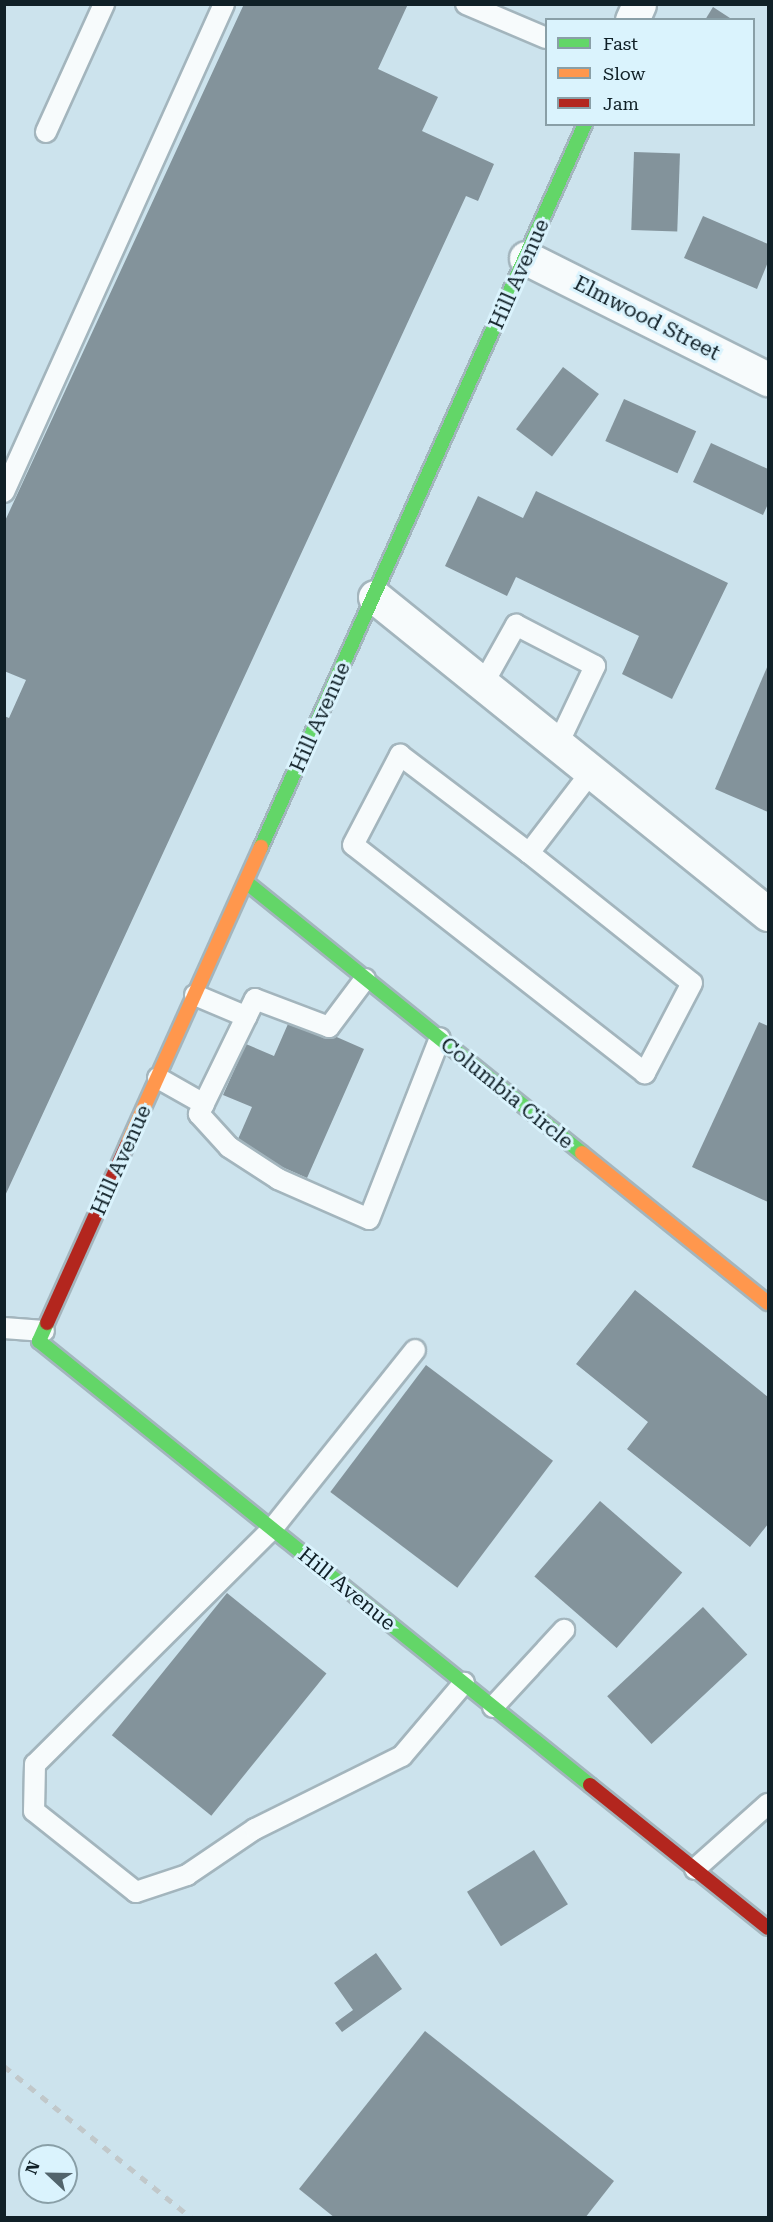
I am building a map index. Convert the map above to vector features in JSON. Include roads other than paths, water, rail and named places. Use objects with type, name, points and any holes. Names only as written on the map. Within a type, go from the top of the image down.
[{"type":"street","points":[[633,18],[639,4]]},
{"type":"street","name":"Hill Avenue","points":[[584,126],[375,597],[39,1341],[768,1929]]},
{"type":"street","name":"Elmwood Street","points":[[526,258],[768,379]]},
{"type":"street","points":[[375,597],[768,914]]},
{"type":"street","name":"Columbia Circle","points":[[246,882],[768,1303]]},
{"type":"lane","points":[[46,132],[104,4]]},
{"type":"lane","points":[[4,492],[224,4]]},
{"type":"lane","points":[[465,4],[545,39]]},
{"type":"lane","points":[[483,684],[516,625],[596,666],[558,744]]},
{"type":"lane","points":[[400,755],[529,853],[692,983],[645,1073],[353,845],[400,755]]},
{"type":"lane","points":[[529,853],[592,771]]},
{"type":"lane","points":[[365,979],[329,1027],[255,999],[199,1114],[229,1147],[278,1179],[369,1219],[440,1038]]},
{"type":"lane","points":[[195,994],[247,1017]]},
{"type":"lane","points":[[158,1078],[204,1104]]},
{"type":"lane","points":[[4,1328],[44,1331]]},
{"type":"lane","points":[[415,1350],[272,1529],[35,1764],[34,1811],[136,1892],[187,1875],[255,1829],[402,1756],[464,1683]]},
{"type":"lane","points":[[494,1707],[564,1630]]},
{"type":"lane","points":[[695,1869],[768,1804]]},
{"type":"railway","points":[[4,2066],[192,2218]]}]
